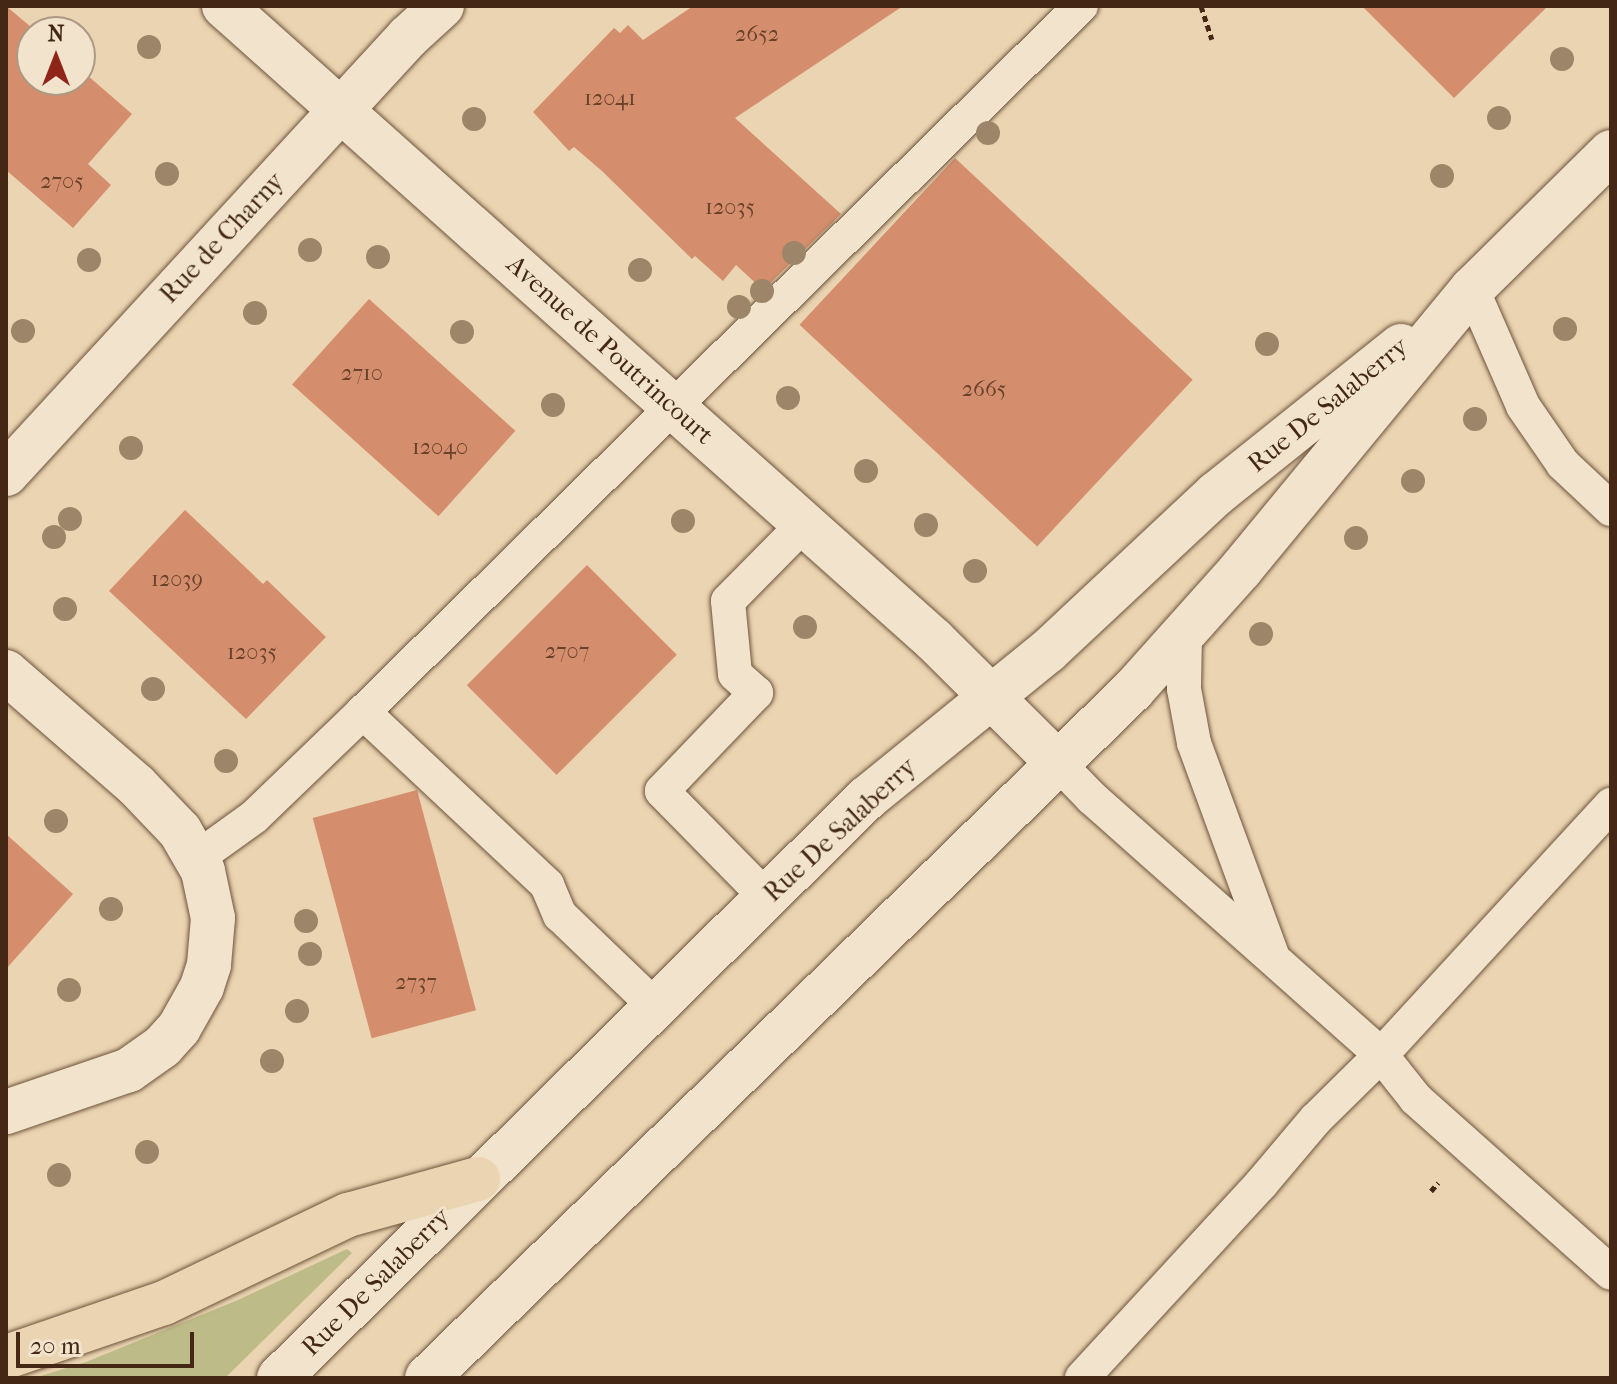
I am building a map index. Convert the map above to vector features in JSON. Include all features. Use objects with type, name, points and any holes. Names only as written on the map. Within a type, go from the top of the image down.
[{"type":"highway","points":[[6,1357],[164,1303],[348,1215],[478,1179]]},
{"type":"main road","name":"Avenue de Poutrincourt","points":[[224,6],[676,407],[993,697],[1057,762]]},
{"type":"main road","name":"Rue de Charny","points":[[6,474],[408,37],[442,6]]},
{"type":"main road","name":"Rue De Salaberry","points":[[427,1378],[1185,635],[1472,289],[1611,152]]},
{"type":"main road","name":"Rue De Salaberry","points":[[279,1378],[478,1179],[658,1009],[867,798],[1068,633],[1216,494],[1472,289]]},
{"type":"main road","points":[[6,672],[161,809],[180,831],[197,858],[213,918],[213,941],[202,987],[179,1028],[163,1046],[129,1070],[6,1112]]},
{"type":"lane","points":[[197,858],[254,817],[363,712],[1081,6]]},
{"type":"lane","points":[[1472,289],[1523,406],[1563,464],[1611,509]]},
{"type":"lane","points":[[767,898],[662,791],[756,693],[735,674],[728,601],[804,524]]},
{"type":"lane","points":[[1185,635],[1184,689],[1194,743],[1273,959]]},
{"type":"lane","points":[[363,712],[547,885],[560,915],[658,1009]]},
{"type":"lane","points":[[1057,762],[1092,798],[1381,1055],[1416,1099],[1611,1273]]},
{"type":"lane","points":[[1082,1378],[1261,1184],[1316,1119],[1381,1055],[1611,805]]},
{"type":"path","points":[[1201,6],[1212,39]]},
{"type":"shaded area","points":[[347,1249],[352,1253],[225,1378],[34,1378],[86,1362],[238,1300]]},
{"type":"building","points":[[6,6],[18,16],[16,96],[96,96],[96,83],[132,114],[88,164],[111,185],[73,228],[6,170]]},
{"type":"building","points":[[693,6],[903,6],[735,118],[841,214],[763,290],[736,265],[723,281],[695,256],[692,259],[602,171],[574,147],[569,151],[533,112],[614,28],[620,33],[628,25],[643,40]]},
{"type":"building","points":[[1362,6],[1548,6],[1454,98]]},
{"type":"building","points":[[955,158],[1193,380],[1037,546],[800,325]]},
{"type":"building","points":[[369,299],[515,431],[438,516],[292,384]]},
{"type":"building","points":[[185,510],[263,584],[267,580],[326,637],[246,719],[109,591]]},
{"type":"building","points":[[587,565],[677,655],[557,775],[467,685]]},
{"type":"building","points":[[417,790],[476,1010],[372,1038],[313,818]]},
{"type":"building","points":[[6,834],[73,894],[6,969]]}]
